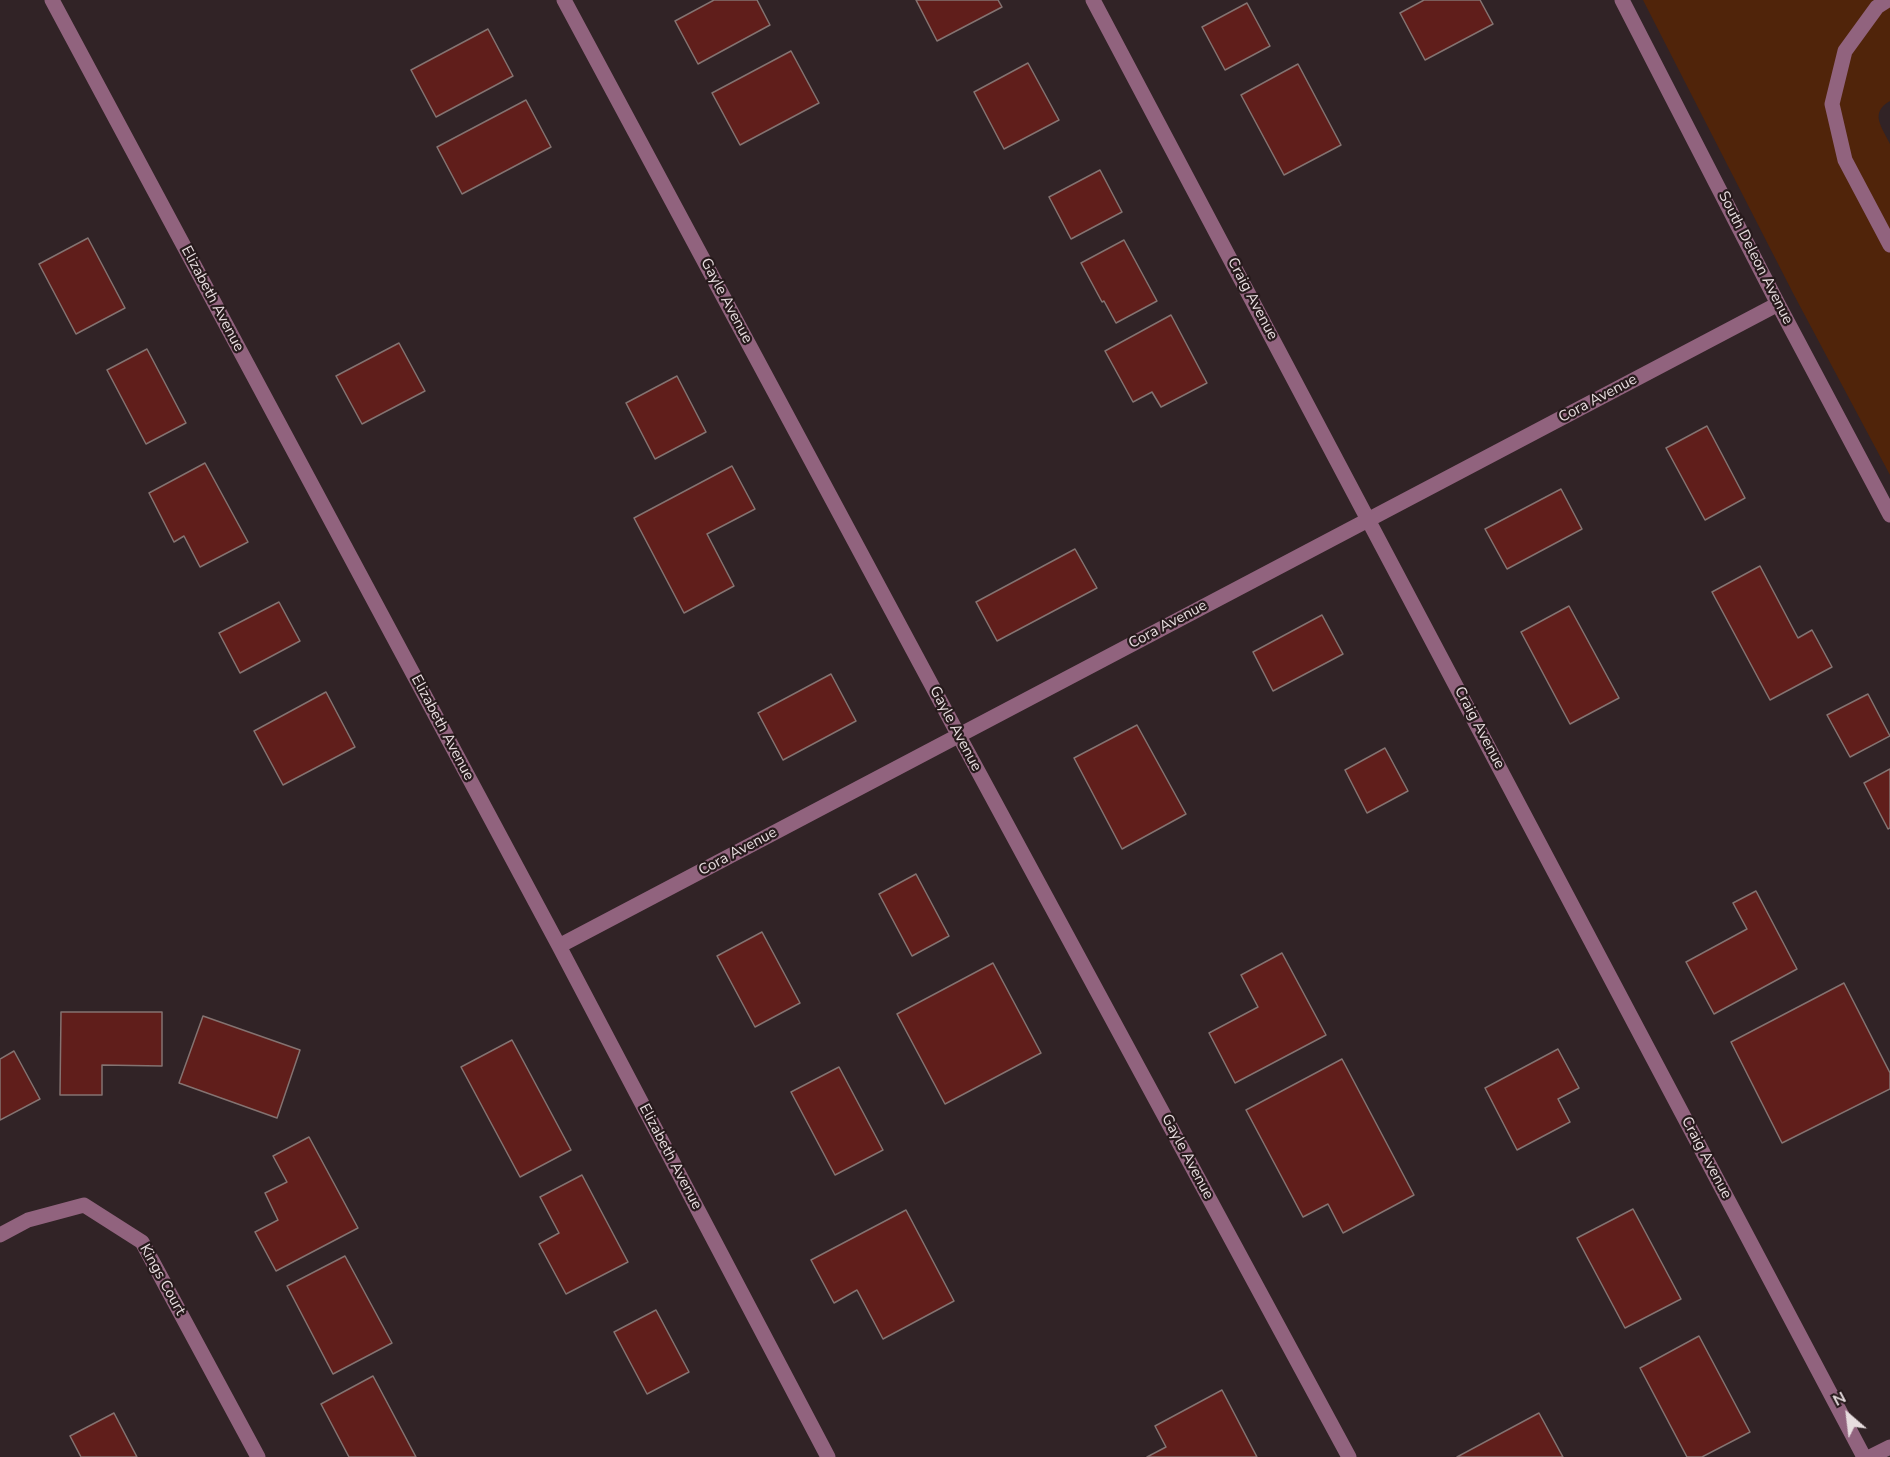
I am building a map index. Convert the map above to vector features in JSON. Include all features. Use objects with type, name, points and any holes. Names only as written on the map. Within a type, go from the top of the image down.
[{"type":"street","name":"Elizabeth Avenue","points":[[52,0],[559,946],[828,1457]]},
{"type":"street","name":"Gayle Avenue","points":[[564,0],[958,736],[1349,1457]]},
{"type":"street","name":"Craig Avenue","points":[[1093,0],[1864,1457]]},
{"type":"street","name":"South Deleon Avenue","points":[[1622,0],[1778,304],[1884,491],[1890,515]]},
{"type":"street","points":[[1888,0],[1877,7],[1845,51],[1833,104],[1845,160],[1890,245]]},
{"type":"street","name":"Cora Avenue","points":[[559,946],[1778,304]]},
{"type":"street","name":"Kings Court","points":[[0,1235],[28,1220],[84,1205],[142,1242],[258,1457]]},
{"type":"street","points":[[1870,1457],[1890,1447]]},
{"type":"shaded area","points":[[1643,0],[1890,0],[1890,101],[1880,110],[1879,121],[1890,144],[1890,475],[1794,295]]},
{"type":"building","points":[[714,0],[757,0],[770,25],[698,64],[675,21]]},
{"type":"building","points":[[916,0],[998,0],[1002,7],[937,41]]},
{"type":"building","points":[[1424,0],[1480,0],[1493,24],[1425,60],[1400,13]]},
{"type":"building","points":[[1247,3],[1270,46],[1225,70],[1202,27]]},
{"type":"building","points":[[488,29],[513,76],[436,117],[411,70]]},
{"type":"building","points":[[791,51],[819,103],[740,145],[712,93]]},
{"type":"building","points":[[1028,63],[1059,120],[1004,149],[974,92]]},
{"type":"building","points":[[1298,64],[1341,145],[1284,175],[1241,95]]},
{"type":"building","points":[[526,100],[551,147],[462,194],[437,147]]},
{"type":"building","points":[[1100,170],[1122,212],[1071,239],[1049,197]]},
{"type":"building","points":[[88,238],[125,308],[76,334],[39,264]]},
{"type":"building","points":[[1124,240],[1157,301],[1116,323],[1081,263]]},
{"type":"building","points":[[1171,315],[1207,383],[1161,407],[1152,392],[1133,402],[1105,351]]},
{"type":"building","points":[[399,343],[425,391],[362,424],[336,376]]},
{"type":"building","points":[[147,349],[186,423],[146,444],[107,370]]},
{"type":"building","points":[[677,376],[706,432],[655,459],[626,403]]},
{"type":"building","points":[[1707,426],[1745,498],[1705,520],[1666,448]]},
{"type":"building","points":[[205,463],[248,542],[200,567],[184,536],[174,542],[149,493]]},
{"type":"building","points":[[732,466],[755,509],[707,534],[734,586],[684,613],[634,518]]},
{"type":"building","points":[[1561,489],[1582,529],[1507,569],[1485,529]]},
{"type":"building","points":[[1075,549],[1097,588],[997,641],[976,602]]},
{"type":"building","points":[[1760,566],[1798,638],[1812,630],[1832,667],[1770,700],[1712,592]]},
{"type":"building","points":[[279,602],[300,641],[240,673],[219,633]]},
{"type":"building","points":[[1569,606],[1619,698],[1570,724],[1521,632]]},
{"type":"building","points":[[1322,615],[1343,654],[1273,691],[1253,652]]},
{"type":"building","points":[[831,674],[856,721],[783,760],[758,713]]},
{"type":"building","points":[[326,692],[355,747],[283,785],[254,731]]},
{"type":"building","points":[[1868,694],[1890,736],[1850,757],[1827,715]]},
{"type":"building","points":[[1137,725],[1186,814],[1122,849],[1074,758]]},
{"type":"building","points":[[1385,748],[1408,791],[1367,813],[1345,770]]},
{"type":"building","points":[[1890,769],[1890,828],[1888,829],[1864,783]]},
{"type":"building","points":[[916,874],[949,936],[912,956],[879,894]]},
{"type":"building","points":[[1756,891],[1797,969],[1714,1014],[1686,962],[1747,929],[1733,903]]},
{"type":"building","points":[[762,932],[800,1003],[755,1027],[717,956]]},
{"type":"building","points":[[1282,953],[1326,1035],[1235,1083],[1209,1033],[1258,1007],[1241,975]]},
{"type":"building","points":[[993,963],[1041,1053],[945,1104],[897,1014]]},
{"type":"building","points":[[1844,983],[1890,1073],[1890,1089],[1782,1143],[1731,1042]]},
{"type":"building","points":[[61,1012],[162,1012],[162,1066],[102,1065],[102,1095],[60,1095]]},
{"type":"building","points":[[203,1016],[300,1050],[277,1118],[179,1083]]},
{"type":"building","points":[[512,1040],[571,1150],[520,1177],[461,1067]]},
{"type":"building","points":[[1558,1049],[1579,1088],[1558,1099],[1570,1122],[1517,1150],[1485,1088]]},
{"type":"building","points":[[14,1051],[40,1099],[0,1120],[0,1059]]},
{"type":"building","points":[[1342,1059],[1414,1195],[1343,1233],[1328,1204],[1303,1217],[1246,1110]]},
{"type":"building","points":[[839,1067],[883,1150],[835,1175],[791,1092]]},
{"type":"building","points":[[309,1137],[358,1228],[276,1271],[255,1232],[278,1220],[265,1193],[287,1182],[273,1156]]},
{"type":"building","points":[[582,1175],[628,1262],[566,1294],[539,1244],[559,1233],[540,1197]]},
{"type":"building","points":[[1633,1209],[1681,1299],[1625,1328],[1577,1238]]},
{"type":"building","points":[[906,1210],[954,1301],[883,1339],[857,1290],[834,1303],[811,1260]]},
{"type":"building","points":[[345,1256],[392,1343],[333,1374],[287,1286]]},
{"type":"building","points":[[656,1310],[689,1372],[647,1394],[614,1332]]},
{"type":"building","points":[[1699,1336],[1750,1432],[1702,1457],[1687,1457],[1640,1368]]},
{"type":"building","points":[[373,1376],[416,1457],[349,1457],[321,1404]]},
{"type":"building","points":[[1222,1390],[1257,1457],[1147,1457],[1166,1447],[1155,1426]]},
{"type":"building","points":[[114,1413],[137,1457],[81,1457],[70,1436]]},
{"type":"building","points":[[1539,1413],[1563,1457],[1457,1457]]}]
